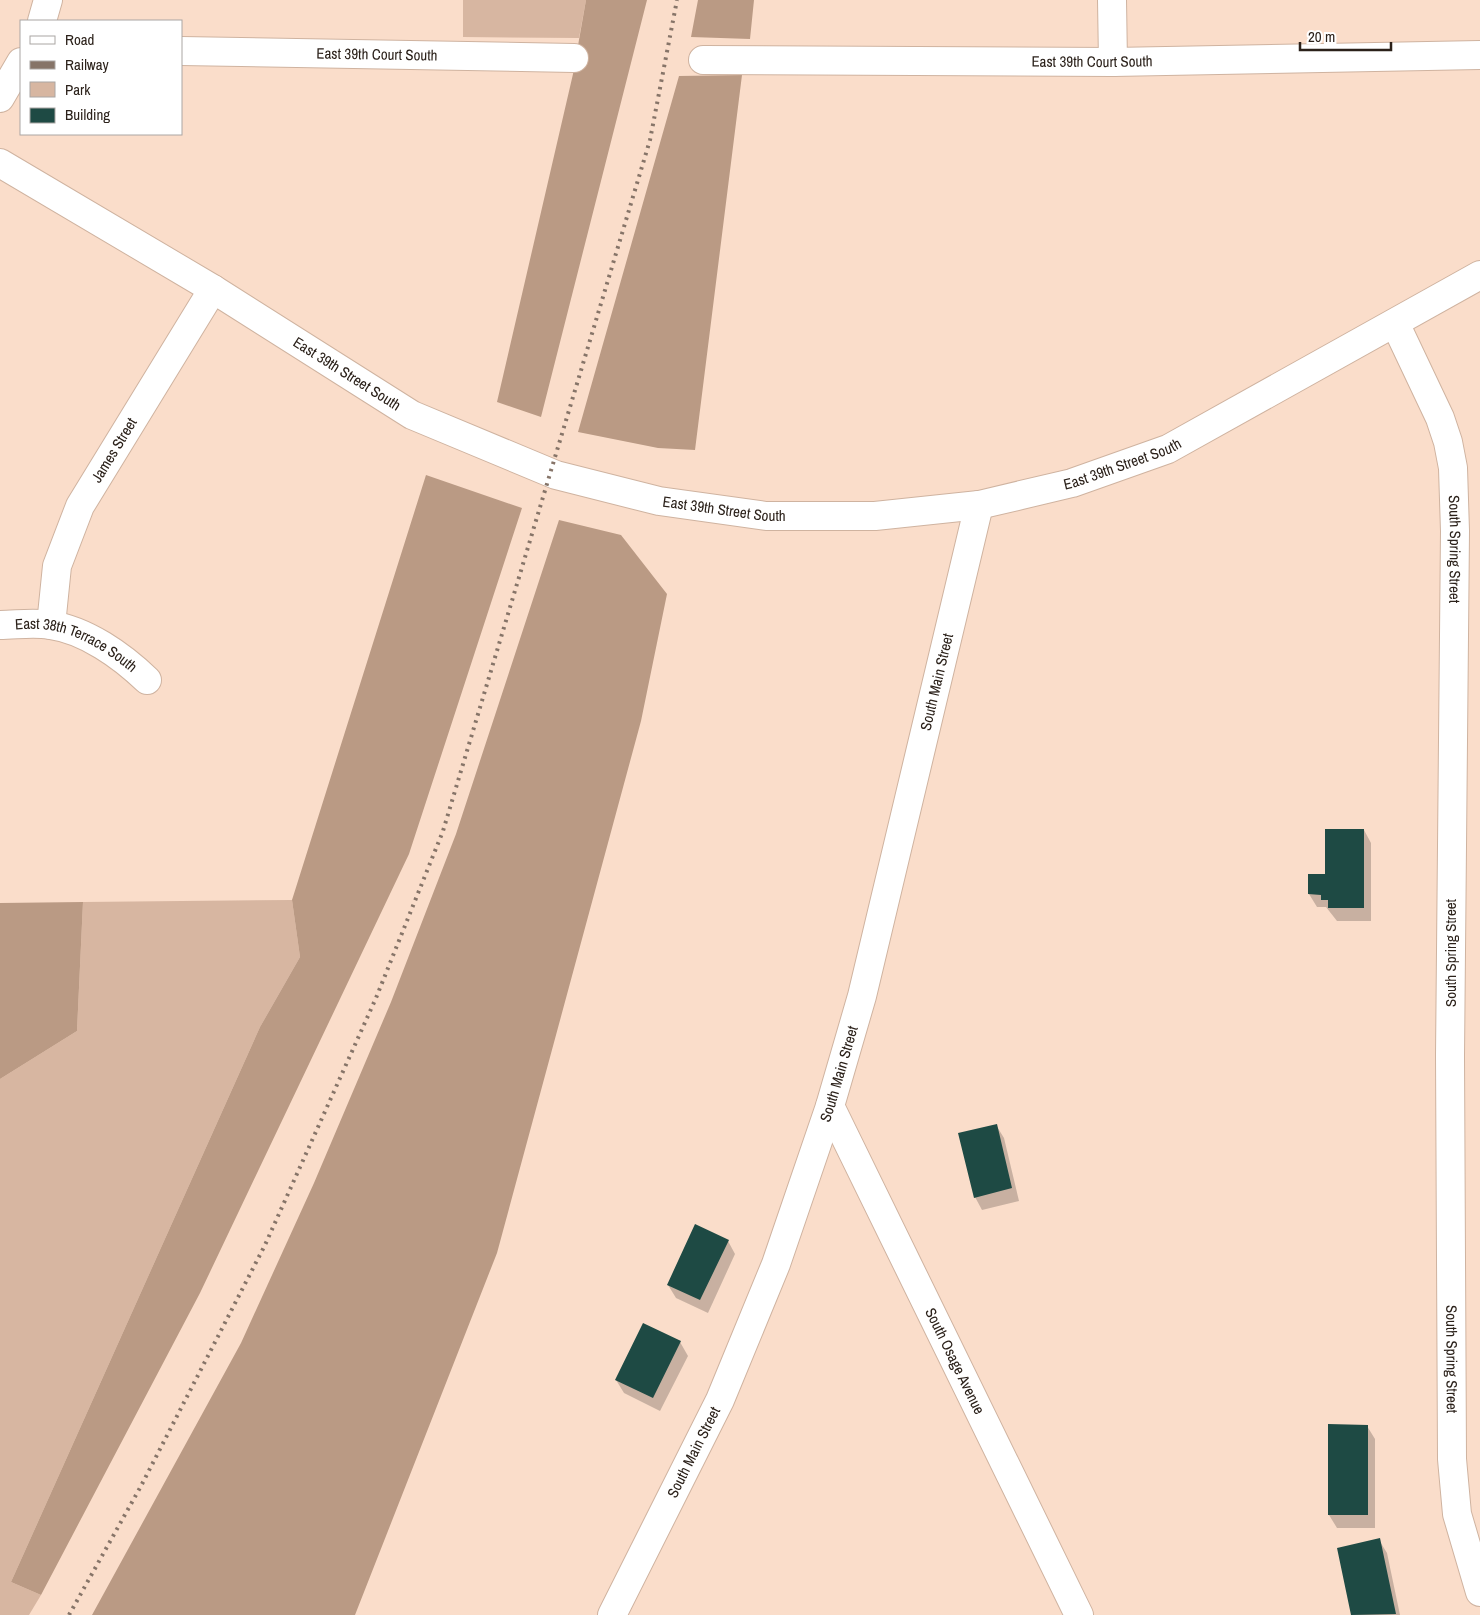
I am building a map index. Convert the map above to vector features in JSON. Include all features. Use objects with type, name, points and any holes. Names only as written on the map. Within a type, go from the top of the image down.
[{"type":"street","points":[[42,20],[48,0]]},
{"type":"street","points":[[1112,0],[1113,62]]},
{"type":"street","name":"East 39th Court South","points":[[182,50],[574,58]]},
{"type":"street","name":"East 39th Court South","points":[[703,60],[1113,62],[1480,55]]},
{"type":"street","points":[[0,98],[20,64]]},
{"type":"street","name":"East 39th Street South","points":[[0,163],[212,290],[412,414],[556,475],[659,501],[766,516],[875,516],[979,504],[1072,483],[1168,449],[1480,275]]},
{"type":"street","name":"James Street","points":[[51,624],[57,566],[80,506],[212,290]]},
{"type":"street","name":"South Spring Street","points":[[1395,323],[1440,418],[1453,468],[1455,530],[1450,1046],[1452,1459],[1457,1514],[1480,1592]]},
{"type":"street","name":"South Main Street","points":[[612,1615],[720,1400],[776,1264],[830,1106],[862,996],[979,504]]},
{"type":"street","name":"East 38th Terrace South","points":[[0,625],[51,624],[93,639],[128,662],[147,680]]},
{"type":"street","name":"South Osage Avenue","points":[[830,1106],[1079,1615]]},
{"type":"green space","points":[[463,0],[586,0],[579,38],[463,37]]},
{"type":"green space","points":[[292,900],[300,957],[260,1027],[11,1582],[41,1595],[29,1615],[0,1615],[0,1079],[77,1031],[83,902]]},
{"type":"shaded area","points":[[586,0],[647,0],[541,417],[497,402],[573,74]]},
{"type":"shaded area","points":[[698,0],[754,0],[750,39],[691,37]]},
{"type":"shaded area","points":[[742,75],[695,450],[658,448],[578,432],[679,76]]},
{"type":"shaded area","points":[[426,475],[522,508],[409,854],[200,1293],[41,1595],[11,1582],[260,1027],[300,957],[292,900]]},
{"type":"shaded area","points":[[559,520],[621,535],[667,594],[641,721],[497,1253],[355,1615],[92,1615],[241,1343],[314,1183],[391,1002],[456,834]]},
{"type":"shaded area","points":[[83,902],[77,1031],[0,1079],[0,903]]},
{"type":"building","points":[[1325,829],[1364,829],[1364,908],[1328,908],[1328,900],[1321,900],[1321,895],[1308,894],[1308,874],[1325,874]]},
{"type":"building","points":[[997,1124],[1012,1188],[974,1198],[958,1133]]},
{"type":"building","points":[[695,1224],[729,1240],[700,1300],[667,1285]]},
{"type":"building","points":[[643,1323],[681,1341],[653,1398],[615,1380]]},
{"type":"building","points":[[1328,1424],[1368,1425],[1368,1515],[1328,1515]]},
{"type":"building","points":[[1380,1538],[1396,1614],[1351,1615],[1337,1548]]},
{"type":"railway","points":[[69,1615],[141,1486],[265,1245],[376,998],[443,831],[650,140],[677,0]]}]
